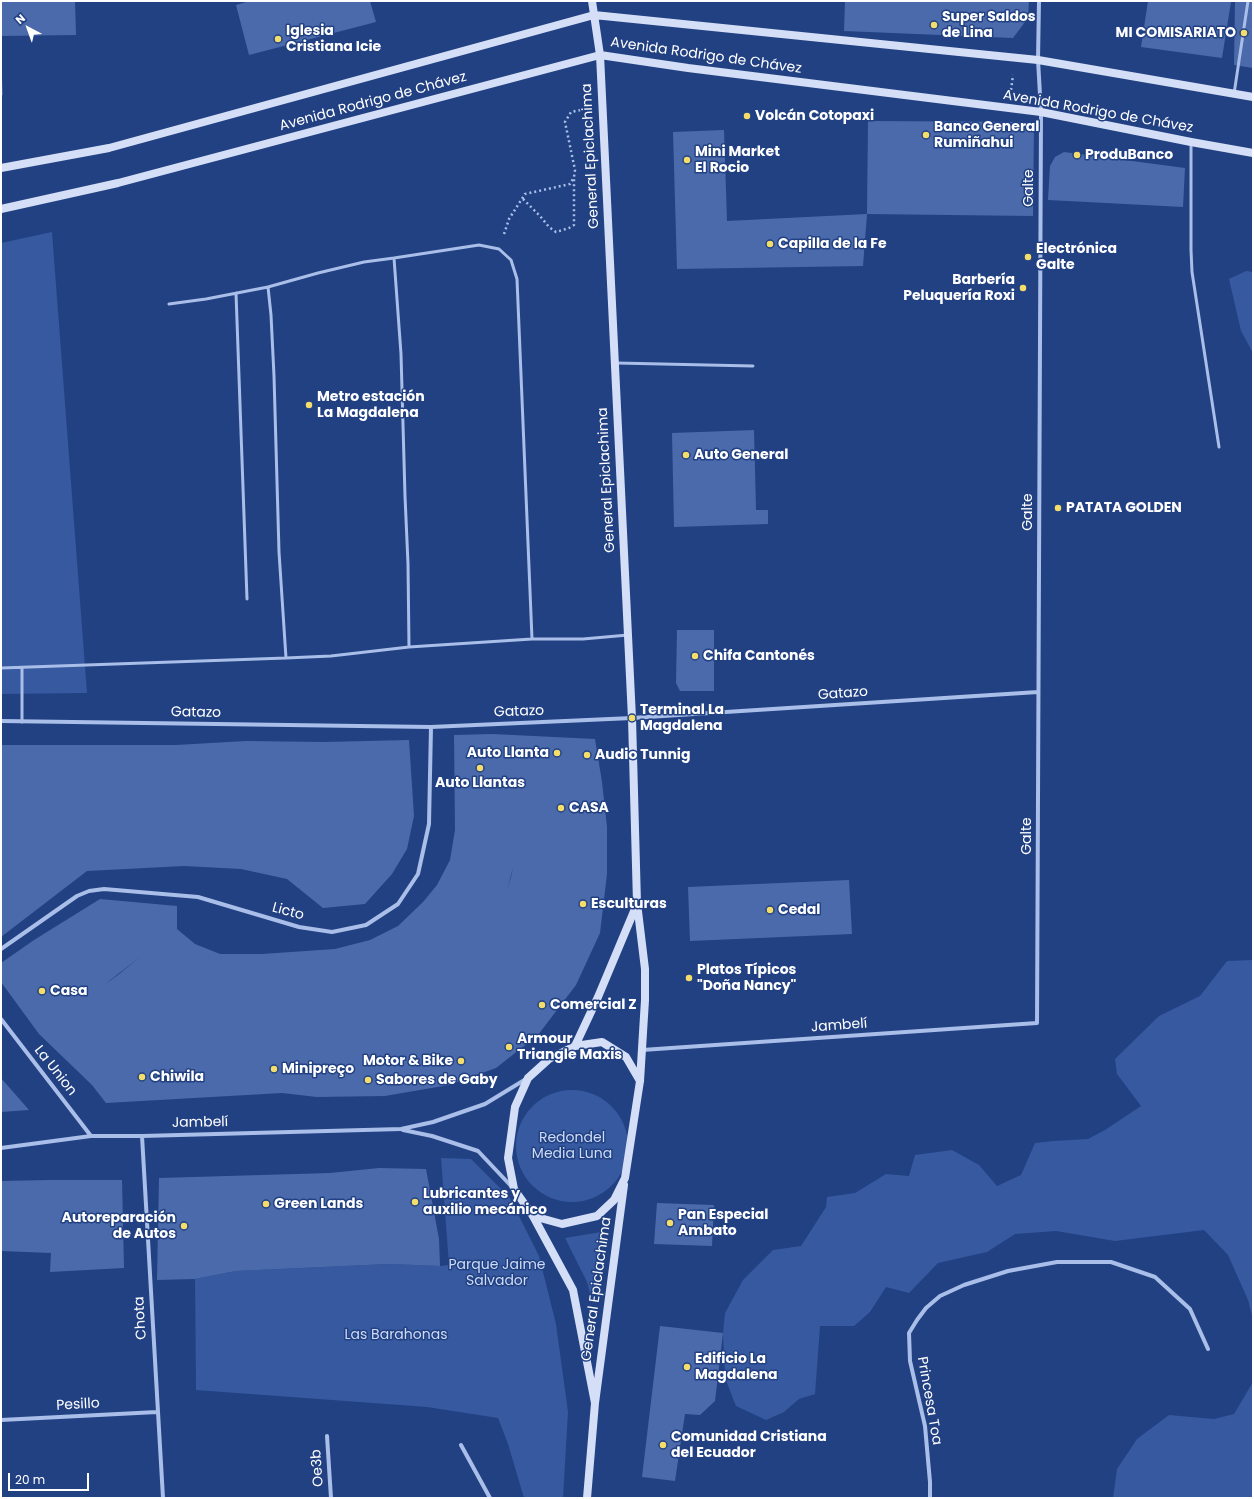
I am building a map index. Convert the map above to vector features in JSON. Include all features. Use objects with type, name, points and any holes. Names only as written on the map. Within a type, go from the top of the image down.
[{"type":"main road","name":"General Epiclachima","points":[[592,1],[600,55],[601,109],[632,718],[637,903],[645,968],[640,1081]]},
{"type":"main road","name":"Avenida Rodrigo de Chávez","points":[[1,168],[109,148],[594,15],[1038,60],[1253,97]]},
{"type":"main road","name":"Avenida Rodrigo de Chávez","points":[[1,209],[118,183],[600,55],[1041,112],[1253,153]]},
{"type":"main road","name":"General Epiclachima","points":[[575,1046],[598,997],[637,903]]},
{"type":"main road","points":[[602,1042],[626,1057],[640,1081],[625,1178],[614,1200],[597,1216],[562,1224],[533,1216],[514,1189],[508,1158],[515,1107],[528,1078],[549,1059],[575,1046],[602,1042]]},
{"type":"main road","name":"General Epiclachima","points":[[587,1498],[595,1402],[625,1178]]},
{"type":"main road","name":"General Epiclachima","points":[[533,1216],[574,1290],[595,1402]]},
{"type":"street","name":"Galte","points":[[1037,1023],[1041,112],[1038,60],[1039,1]]},
{"type":"street","name":"Gatazo","points":[[1,721],[431,727],[632,718],[1038,692]]},
{"type":"street","name":"Licto","points":[[1,949],[77,896],[89,891],[104,889],[198,897],[299,927],[332,932],[366,925],[398,904],[418,874],[429,824],[431,727]]},
{"type":"street","name":"La Union","points":[[1,1019],[91,1136]]},
{"type":"street","name":"Jambelí","points":[[642,1050],[1037,1023]]},
{"type":"street","name":"Jambelí","points":[[401,1130],[432,1122],[485,1104],[528,1078]]},
{"type":"street","name":"Jambelí","points":[[1,1148],[91,1136],[401,1130],[432,1136],[478,1151],[514,1189]]},
{"type":"street","name":"Chota","points":[[142,1136],[163,1498]]},
{"type":"street","name":"Princesa Toa","points":[[930,1498],[925,1426],[910,1361],[910,1334],[926,1308],[940,1296],[964,1285],[1008,1271],[1057,1262],[1110,1262],[1155,1277],[1190,1309],[1208,1348]]},
{"type":"street","name":"Pesillo","points":[[1,1420],[157,1412]]},
{"type":"street","name":"Oe3b","points":[[327,1436],[331,1498]]},
{"type":"street","points":[[461,1445],[490,1498]]},
{"type":"lane","points":[[1234,94],[1248,1]]},
{"type":"lane","points":[[1191,142],[1192,272],[1219,447]]},
{"type":"lane","points":[[169,304],[206,299],[268,287],[364,262],[479,245],[499,249],[511,260],[517,279],[532,639]]},
{"type":"lane","points":[[394,258],[401,354],[404,488],[408,564],[409,647]]},
{"type":"lane","points":[[268,287],[274,376],[280,552],[286,658]]},
{"type":"lane","points":[[236,293],[247,599]]},
{"type":"lane","points":[[615,363],[753,366]]},
{"type":"lane","points":[[1,668],[331,656],[409,647],[532,639],[628,635]]},
{"type":"lane","points":[[22,668],[22,722]]},
{"type":"path","points":[[1010,109],[1015,58]]},
{"type":"path","points":[[522,199],[549,227],[556,232],[574,226],[575,170],[565,122],[571,112],[601,109]]},
{"type":"path","points":[[499,249],[509,219],[525,194],[570,184],[574,177]]},
{"type":"green space","points":[[52,232],[87,693],[1,694],[1,243]]},
{"type":"green space","points":[[1246,271],[1253,272],[1253,353],[1241,331],[1229,279]]},
{"type":"green space","points":[[1253,960],[1253,1319],[1248,1300],[1228,1255],[1204,1230],[1115,1241],[1056,1231],[1015,1234],[987,1252],[938,1263],[909,1293],[886,1287],[870,1312],[854,1326],[820,1326],[815,1394],[799,1399],[784,1412],[766,1420],[736,1406],[725,1378],[723,1333],[725,1313],[743,1280],[773,1250],[801,1246],[826,1207],[827,1197],[855,1193],[886,1174],[909,1176],[915,1155],[952,1150],[979,1165],[997,1186],[1021,1175],[1035,1143],[1088,1139],[1105,1130],[1141,1106],[1117,1074],[1115,1059],[1159,1016],[1200,996],[1227,961]]},
{"type":"green space","name":"Redondel Media Luna","points":[[572,1090],[594,1094],[612,1106],[624,1124],[628,1146],[624,1168],[612,1186],[594,1198],[572,1202],[550,1198],[532,1186],[520,1168],[516,1146],[520,1124],[532,1106],[550,1094]]},
{"type":"green space","points":[[441,1158],[471,1159],[510,1198],[539,1256],[556,1324],[568,1412],[563,1498],[524,1498],[508,1444],[498,1418],[427,1407],[196,1390],[195,1279],[236,1271],[389,1264],[449,1265]]},
{"type":"green space","points":[[601,1232],[593,1304],[587,1282],[565,1238]]},
{"type":"green space","points":[[1253,1382],[1253,1498],[1113,1498],[1117,1469],[1137,1439],[1169,1415],[1214,1419],[1234,1414]]},
{"type":"building","points":[[1,1],[75,1],[76,35],[1,36]]},
{"type":"building","name":"Iglesia Cristiana Icie","points":[[250,1],[370,1],[376,22],[249,55],[236,5]]},
{"type":"building","name":"Super Saldos de Lina","points":[[845,1],[1029,1],[1028,18],[1013,38],[844,31]]},
{"type":"building","points":[[1148,1],[1231,2],[1222,58],[1141,47]]},
{"type":"building","name":"MI COMISARIATO","points":[[1235,1],[1253,1],[1253,68],[1234,65]]},
{"type":"building","points":[[2,78],[3,95],[1,95]]},
{"type":"building","points":[[868,121],[1034,122],[1033,216],[867,214]]},
{"type":"building","name":"Capilla de la Fe","points":[[724,130],[727,221],[867,214],[863,266],[677,269],[673,132]]},
{"type":"building","points":[[1064,152],[1185,168],[1183,207],[1048,200],[1050,166],[1055,157]]},
{"type":"building","points":[[754,430],[756,510],[768,510],[768,524],[674,527],[672,433]]},
{"type":"building","name":"Chifa Cantonés","points":[[677,630],[714,630],[714,691],[680,691],[676,683]]},
{"type":"building","points":[[492,734],[595,739],[602,782],[607,827],[607,874],[600,933],[576,985],[538,1035],[496,1068],[449,1085],[385,1096],[317,1097],[282,1093],[106,1103],[92,1085],[39,1034],[1,982],[1,963],[34,940],[100,899],[177,906],[177,929],[195,944],[220,954],[262,954],[335,949],[370,940],[398,926],[423,902],[437,885],[450,860],[455,830],[454,735]],"holes":[[[140,957],[118,975],[104,985]]]},
{"type":"building","points":[[409,740],[414,816],[407,849],[392,874],[365,904],[323,908],[287,879],[241,869],[184,866],[87,871],[1,937],[1,745],[176,745],[246,741],[324,742]]},
{"type":"building","name":"Cedal","points":[[849,880],[852,934],[690,941],[688,887]]},
{"type":"building","points":[[1,1078],[29,1110],[1,1112]]},
{"type":"building","points":[[379,1168],[426,1169],[439,1239],[440,1266],[389,1264],[236,1271],[195,1279],[157,1280],[159,1178],[330,1173]]},
{"type":"building","points":[[122,1180],[124,1268],[50,1272],[51,1253],[1,1251],[1,1181]]},
{"type":"building","points":[[657,1203],[714,1205],[712,1246],[654,1244]]},
{"type":"building","name":"Edificio La Magdalena","points":[[660,1326],[723,1333],[715,1401],[700,1415],[685,1414],[675,1481],[642,1477]]},
{"type":"place","name":"Super Saldos de Lina","points":[[934,25]]},
{"type":"place","name":"MI COMISARIATO","points":[[1244,33]]},
{"type":"place","name":"Iglesia Cristiana Icie","points":[[278,39]]},
{"type":"place","name":"Volcán Cotopaxi","points":[[747,116]]},
{"type":"place","name":"Banco General Rumiñahui","points":[[926,135]]},
{"type":"place","name":"ProduBanco","points":[[1077,155]]},
{"type":"place","name":"Mini Market El Rocio","points":[[687,160]]},
{"type":"place","name":"Capilla de la Fe","points":[[770,244]]},
{"type":"place","name":"Electrónica Galte","points":[[1028,257]]},
{"type":"place","name":"Barbería Peluquería Roxi","points":[[1023,288]]},
{"type":"place","name":"Metro estación La Magdalena","points":[[309,405]]},
{"type":"place","name":"Auto General","points":[[686,455]]},
{"type":"place","name":"PATATA GOLDEN","points":[[1058,508]]},
{"type":"place","name":"Chifa Cantonés","points":[[695,656]]},
{"type":"place","name":"Terminal La Magdalena","points":[[632,718]]},
{"type":"place","name":"Auto Llanta","points":[[557,753]]},
{"type":"place","name":"Audio Tunnig","points":[[587,755]]},
{"type":"place","name":"Auto Llantas","points":[[480,768]]},
{"type":"place","name":"CASA","points":[[561,808]]},
{"type":"place","name":"Esculturas","points":[[583,904]]},
{"type":"place","name":"Cedal","points":[[770,910]]},
{"type":"place","name":"Platos Típicos \"Doña Nancy\"","points":[[689,978]]},
{"type":"place","name":"Casa","points":[[42,991]]},
{"type":"place","name":"Comercial Z","points":[[542,1005]]},
{"type":"place","name":"Armour Triangle Maxis","points":[[509,1047]]},
{"type":"place","name":"Motor & Bike","points":[[461,1061]]},
{"type":"place","name":"Minipreço","points":[[274,1069]]},
{"type":"place","name":"Chiwila","points":[[142,1077]]},
{"type":"place","name":"Sabores de Gaby","points":[[368,1080]]},
{"type":"place","name":"Lubricantes y auxilio mecánico","points":[[415,1202]]},
{"type":"place","name":"Green Lands","points":[[266,1204]]},
{"type":"place","name":"Pan Especial Ambato","points":[[670,1223]]},
{"type":"place","name":"Autoreparación de Autos","points":[[184,1226]]},
{"type":"place","name":"Edificio La Magdalena","points":[[687,1367]]},
{"type":"place","name":"Comunidad Cristiana del Ecuador","points":[[663,1445]]},
{"type":"park label","name":"Parque Jaime Salvador","points":[[497,1274]]},
{"type":"park label","name":"Las Barahonas","points":[[396,1335]]}]
